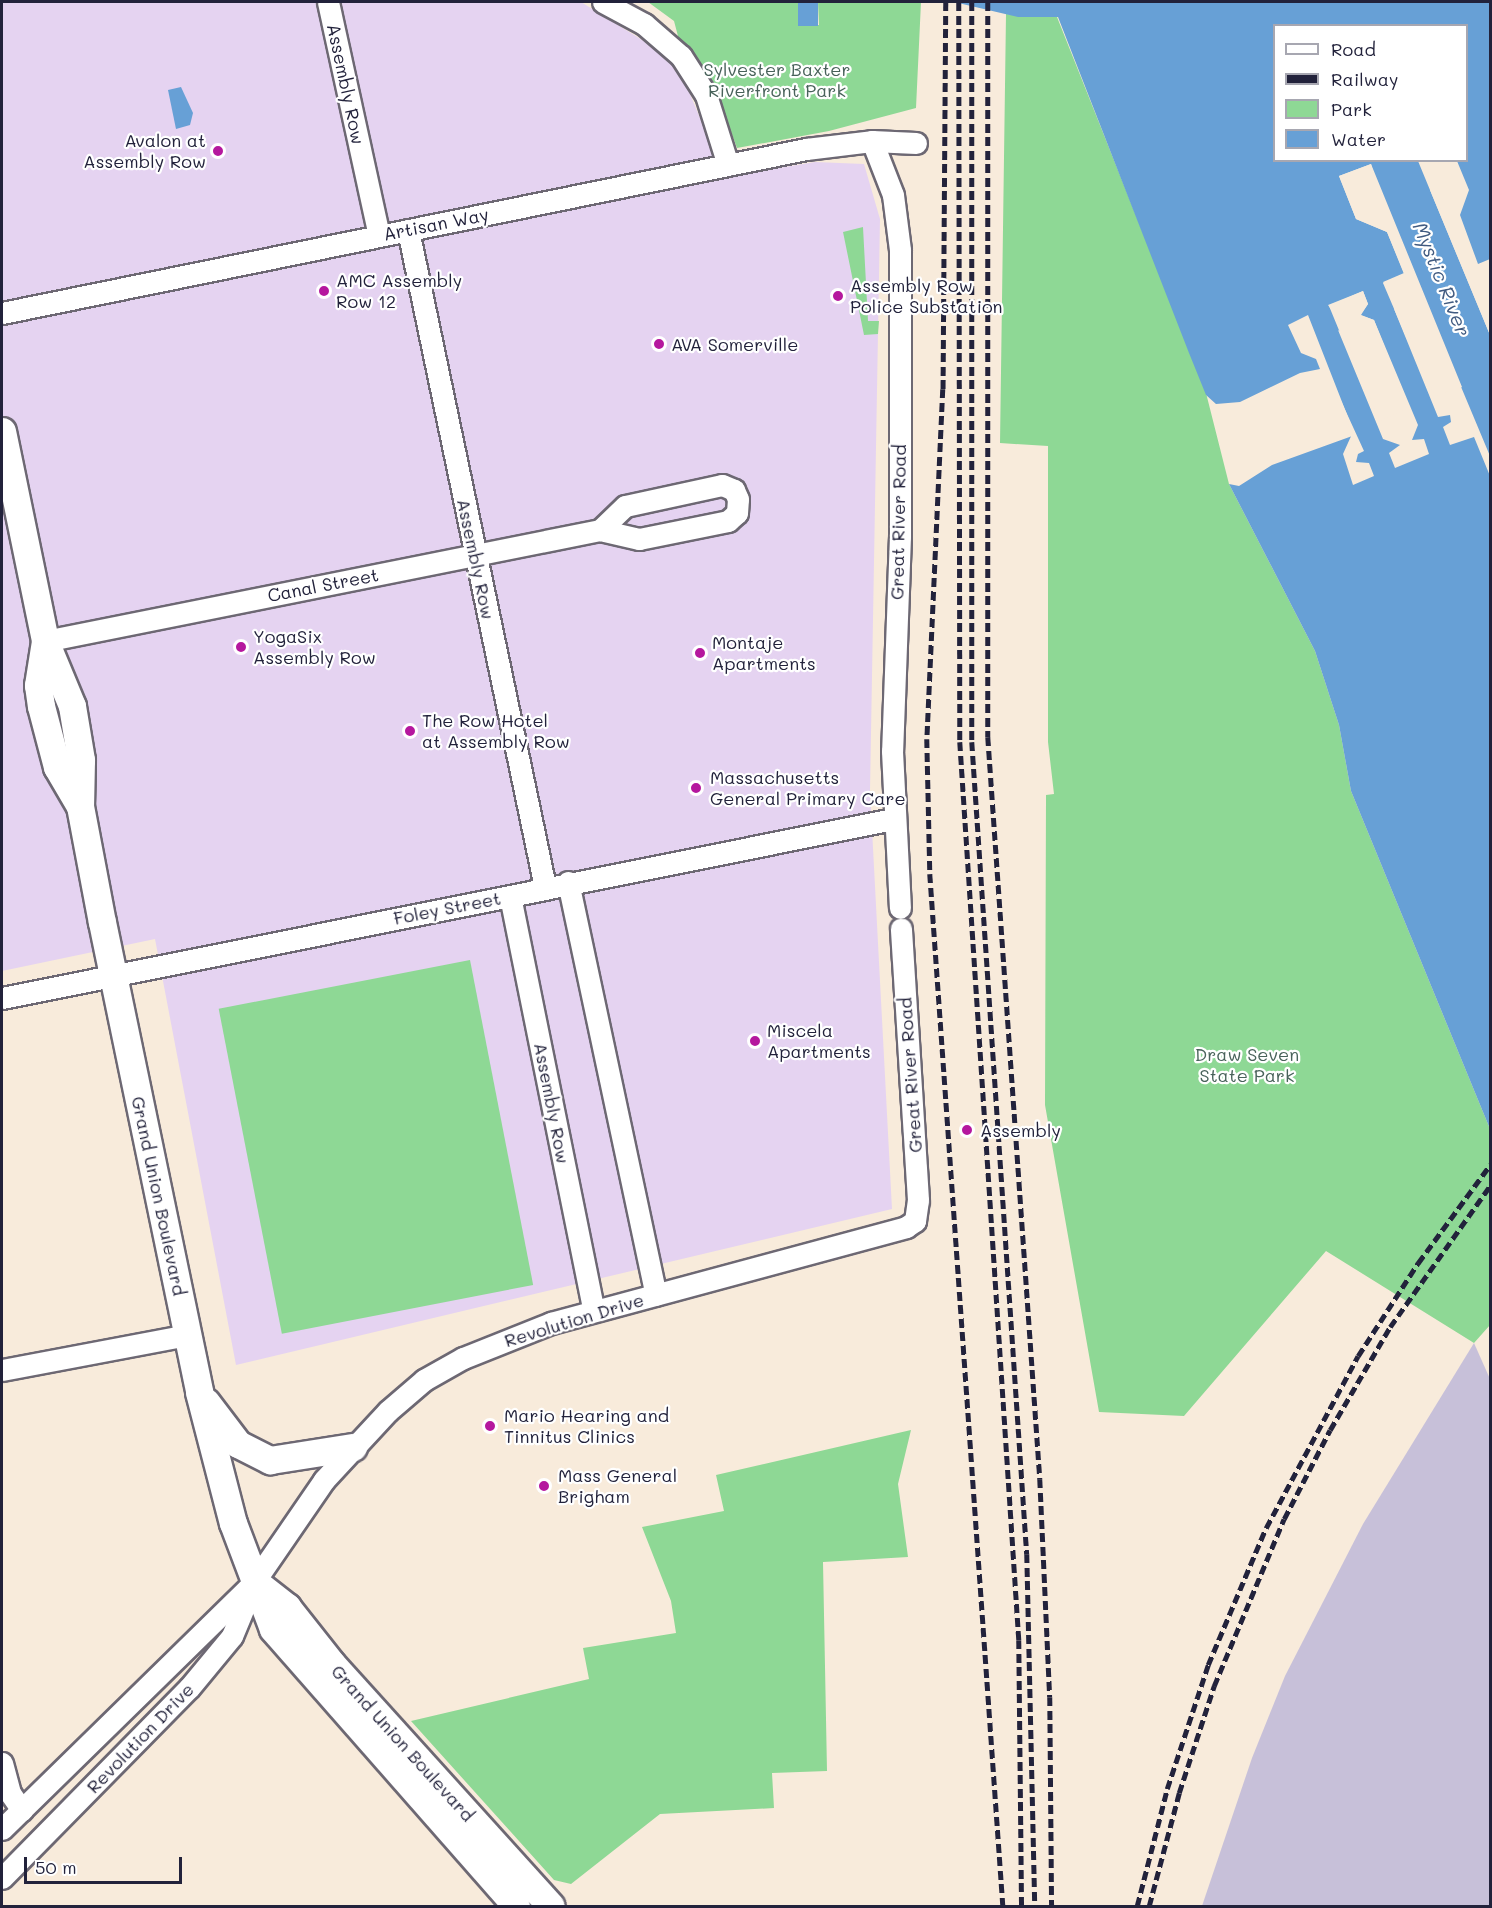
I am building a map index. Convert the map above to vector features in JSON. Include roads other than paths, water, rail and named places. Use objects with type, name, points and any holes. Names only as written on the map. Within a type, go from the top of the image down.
[{"type":"street","name":"Assembly Row","points":[[328,2],[379,236]]},
{"type":"street","points":[[603,2],[644,24],[681,56],[706,95],[728,165]]},
{"type":"street","name":"Artisan Way","points":[[2,314],[806,148],[872,141],[916,143]]},
{"type":"street","name":"Great River Road","points":[[872,141],[893,195],[900,261],[900,536],[892,716],[893,819],[900,908]]},
{"type":"street","name":"Assembly Row","points":[[408,230],[545,887]]},
{"type":"street","name":"Grand Union Boulevard","points":[[2,431],[45,641],[72,706],[81,760],[80,806],[199,1392],[228,1507],[254,1582],[273,1629],[516,1906]]},
{"type":"street","name":"Canal Street","points":[[45,641],[600,530],[639,539],[728,521],[737,513],[738,499],[734,490],[722,485],[625,506],[600,530]]},
{"type":"street","name":"Foley Street","points":[[2,998],[510,896],[568,882],[893,819]]},
{"type":"street","points":[[568,882],[656,1295]]},
{"type":"street","name":"Assembly Row","points":[[510,896],[594,1311]]},
{"type":"street","name":"Great River Road","points":[[901,929],[918,1200],[915,1221]]},
{"type":"street","name":"Revolution Drive","points":[[2,1829],[254,1582],[324,1480],[353,1447],[424,1380],[463,1358],[509,1338],[594,1311],[906,1227],[915,1221]]},
{"type":"street","points":[[2,1370],[188,1335]]},
{"type":"street","points":[[199,1392],[238,1444],[270,1460],[353,1447]]},
{"type":"street","name":"Grand Union Boulevard","points":[[254,1582],[287,1607],[332,1664],[551,1906]]},
{"type":"street","name":"Revolution Drive","points":[[2,1878],[189,1688],[232,1636],[254,1582]]},
{"type":"street","points":[[2,1764],[10,1793],[22,1810]]},
{"type":"water","points":[[798,2],[818,2],[818,26],[798,26]]},
{"type":"water","name":"Mystic River","points":[[954,2],[1490,2],[1490,259],[1478,264],[1460,215],[1469,190],[1457,162],[1468,162],[1468,24],[1273,24],[1273,162],[1418,162],[1490,335],[1490,1129],[1351,791],[1339,725],[1315,651],[1229,484],[1239,486],[1272,465],[1355,435],[1308,315],[1288,325],[1301,353],[1316,359],[1320,369],[1300,373],[1240,402],[1216,404],[1206,395],[1058,17],[1018,17]],"holes":[[[1371,164],[1462,387],[1433,400],[1383,283],[1404,274],[1387,232],[1356,219],[1339,176]],[[1363,291],[1368,304],[1360,315],[1374,320],[1410,411],[1378,425],[1329,306]]]},
{"type":"water","points":[[181,87],[193,113],[190,125],[176,129],[168,90]]},
{"type":"railway","points":[[946,2],[943,389],[927,739],[930,874],[1003,1906]]},
{"type":"railway","points":[[959,2],[960,742],[1019,1640],[1022,1906]]},
{"type":"railway","points":[[972,2],[972,742],[1027,1554],[1035,1906]]},
{"type":"railway","points":[[988,2],[988,737],[1040,1479],[1050,1697],[1052,1906]]},
{"type":"railway","points":[[1137,1906],[1167,1789],[1208,1665],[1266,1528],[1358,1356],[1418,1263],[1490,1165]]},
{"type":"railway","points":[[1149,1906],[1179,1793],[1214,1686],[1284,1519],[1330,1430],[1390,1327],[1490,1186]]},
{"type":"place","name":"Avalon at Assembly Row","points":[[218,151]]},
{"type":"place","name":"AMC Assembly Row 12","points":[[324,291]]},
{"type":"place","name":"Assembly Row Police Substation","points":[[838,296]]},
{"type":"place","name":"AVA Somerville","points":[[659,344]]},
{"type":"place","name":"YogaSix Assembly Row","points":[[241,647]]},
{"type":"place","name":"Montaje Apartments","points":[[700,653]]},
{"type":"place","name":"The Row Hotel at Assembly Row","points":[[410,731]]},
{"type":"place","name":"Massachusetts General Primary Care","points":[[696,788]]},
{"type":"place","name":"Miscela Apartments","points":[[755,1041]]},
{"type":"place","name":"Assembly","points":[[967,1130]]},
{"type":"place","name":"Mario Hearing and Tinnitus Clinics","points":[[490,1426]]},
{"type":"place","name":"Mass General Brigham","points":[[544,1486]]},
{"type":"park label","name":"Sylvester Baxter Riverfront Park","points":[[777,80]]},
{"type":"park label","name":"Draw Seven State Park","points":[[1247,1065]]}]
